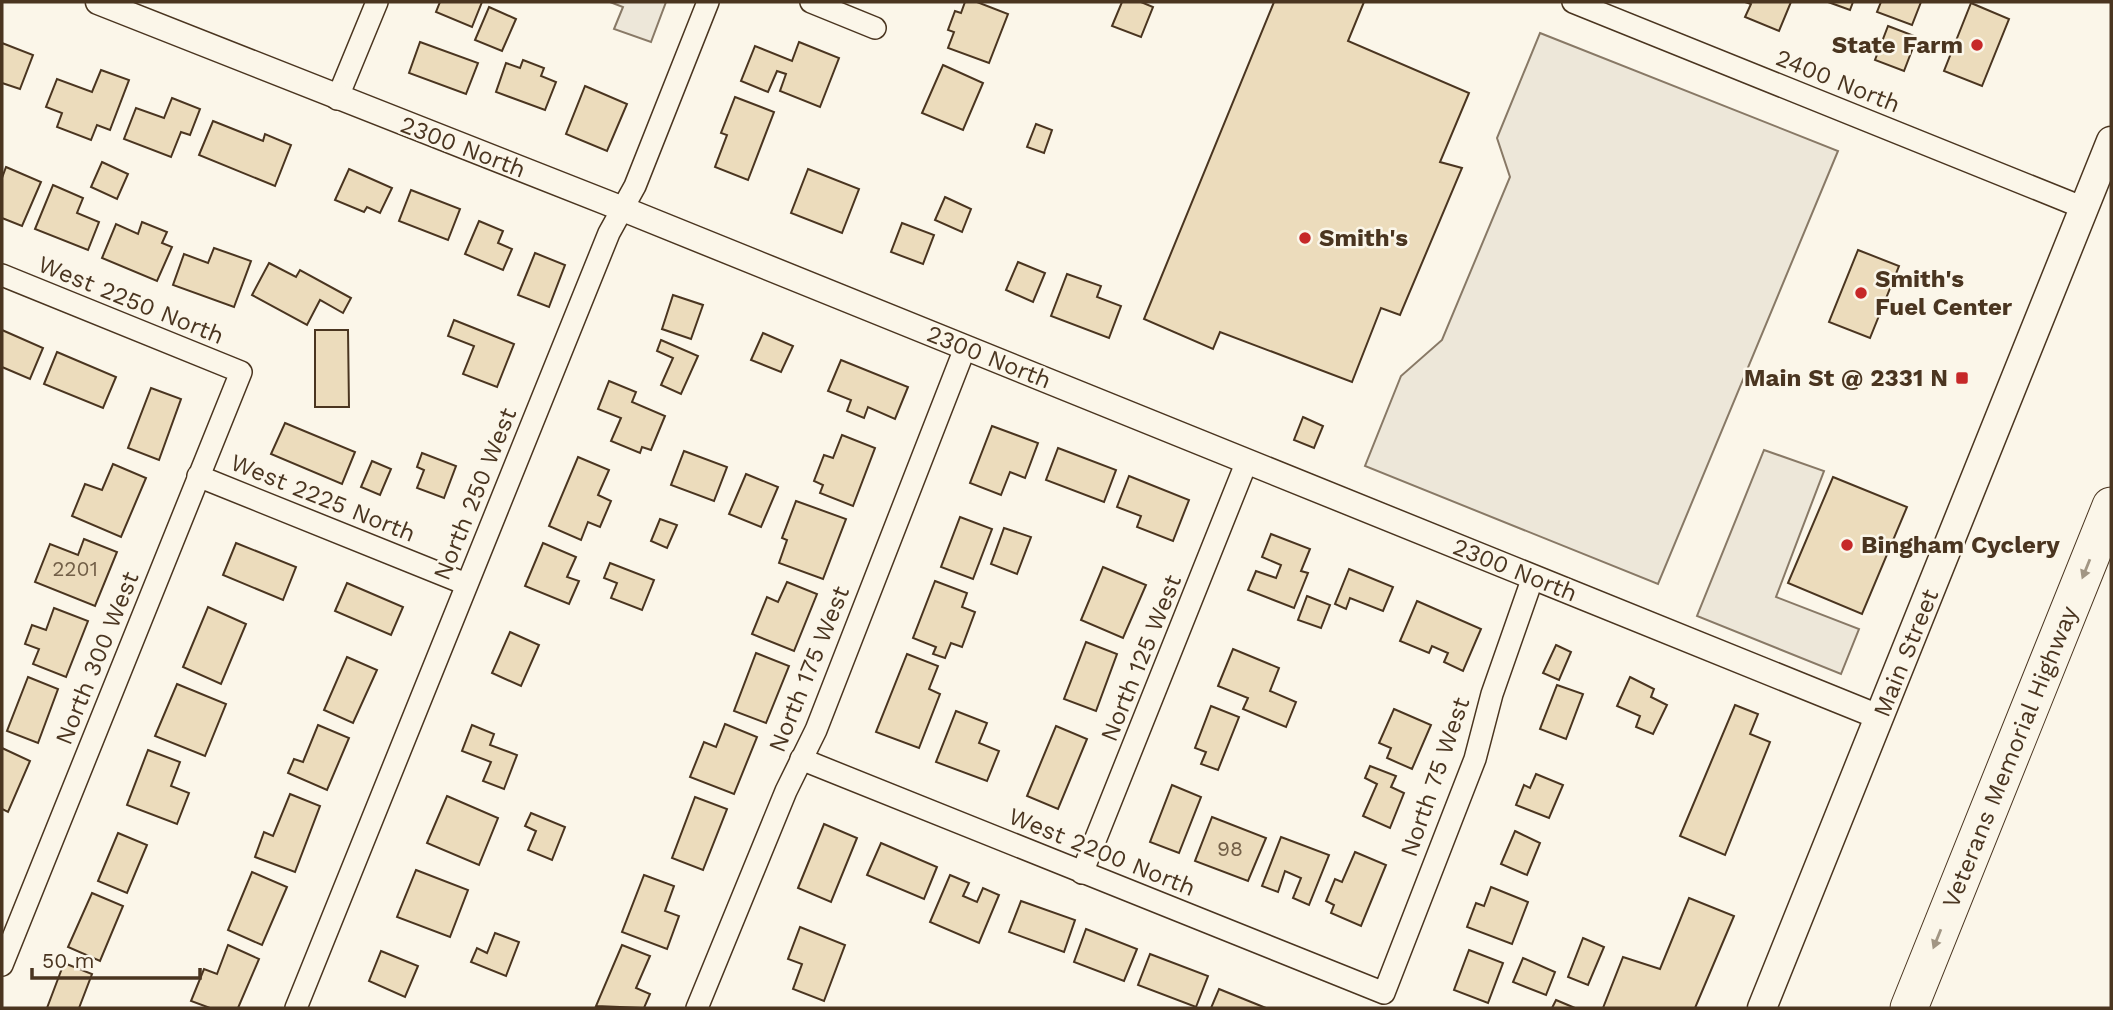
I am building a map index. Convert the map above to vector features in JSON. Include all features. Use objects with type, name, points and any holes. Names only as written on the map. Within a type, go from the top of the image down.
[{"type":"highway","name":"Veterans Memorial Highway","points":[[1909,1008],[2111,506]]},
{"type":"main road","name":"Main Street","points":[[1762,1008],[2111,141]]},
{"type":"street","name":"2300 North","points":[[100,2],[337,99],[623,209],[1879,717]]},
{"type":"street","points":[[337,99],[377,2]]},
{"type":"street","name":"North 250 West","points":[[296,1008],[609,233],[623,209],[708,2]]},
{"type":"street","points":[[811,2],[876,28]]},
{"type":"street","name":"2400 North","points":[[1573,2],[2084,208]]},
{"type":"street","name":"West 2250 North","points":[[2,275],[242,372]]},
{"type":"street","name":"North 175 West","points":[[697,1008],[816,730],[965,348]]},
{"type":"street","name":"North 300 West","points":[[2,965],[242,372]]},
{"type":"street","name":"North 125 West","points":[[1082,873],[1247,461]]},
{"type":"street","name":"West 2225 North","points":[[198,476],[466,584]]},
{"type":"street","name":"North 75 West","points":[[1384,993],[1475,759],[1492,694],[1534,577]]},
{"type":"street","name":"West 2200 North","points":[[802,759],[1384,993]]},
{"type":"shaded area","points":[[610,2],[666,2],[651,42],[614,29],[623,7]]},
{"type":"shaded area","points":[[1540,33],[1838,151],[1658,584],[1365,466],[1401,376],[1442,340],[1510,177],[1497,138]]},
{"type":"shaded area","points":[[1764,450],[1824,471],[1776,597],[1859,629],[1841,674],[1697,616]]},
{"type":"building","points":[[440,2],[482,2],[472,27],[436,12]]},
{"type":"building","points":[[965,2],[977,2],[1008,14],[989,63],[948,48],[954,32],[948,30],[955,11],[961,13]]},
{"type":"building","points":[[1122,2],[1141,2],[1153,7],[1141,37],[1112,26]]},
{"type":"building","name":"Smith's","points":[[1274,2],[1364,2],[1348,41],[1469,93],[1440,162],[1462,168],[1400,315],[1381,308],[1352,382],[1220,332],[1213,349],[1144,319]]},
{"type":"building","points":[[1745,2],[1791,2],[1779,31],[1745,17],[1751,4]]},
{"type":"building","points":[[1828,2],[1853,2],[1850,10]]},
{"type":"building","points":[[1881,2],[1921,2],[1912,25],[1877,12]]},
{"type":"building","name":"State Farm","points":[[1971,3],[2009,19],[1982,86],[1944,71]]},
{"type":"building","points":[[489,7],[516,19],[502,51],[475,40]]},
{"type":"building","points":[[1888,26],[1917,37],[1904,71],[1875,60]]},
{"type":"building","points":[[420,42],[478,63],[466,94],[409,73]]},
{"type":"building","points":[[799,42],[839,58],[820,107],[780,91],[786,74],[777,71],[768,92],[741,81],[755,46],[792,61]]},
{"type":"building","points":[[2,43],[33,55],[20,89],[2,83]]},
{"type":"building","points":[[523,60],[544,68],[541,76],[556,82],[545,110],[496,92],[506,63],[520,68]]},
{"type":"building","points":[[943,65],[983,83],[963,130],[922,113]]},
{"type":"building","points":[[101,70],[129,80],[110,130],[97,125],[91,140],[57,127],[62,113],[46,107],[57,79],[92,92]]},
{"type":"building","points":[[585,86],[627,104],[607,151],[566,134]]},
{"type":"building","points":[[735,97],[774,112],[748,180],[715,167],[727,135],[721,133]]},
{"type":"building","points":[[172,98],[200,109],[190,135],[181,132],[171,157],[124,139],[136,108],[164,118]]},
{"type":"building","points":[[213,121],[263,141],[265,134],[291,145],[275,186],[199,155]]},
{"type":"building","points":[[1036,124],[1052,130],[1044,153],[1027,147]]},
{"type":"building","points":[[102,162],[128,174],[117,199],[91,187]]},
{"type":"building","points":[[6,167],[41,182],[22,226],[2,218],[2,178]]},
{"type":"building","points":[[349,169],[392,188],[380,213],[367,207],[364,212],[335,200]]},
{"type":"building","points":[[808,169],[859,189],[842,233],[791,213]]},
{"type":"building","points":[[53,185],[83,198],[77,213],[99,222],[88,250],[35,229]]},
{"type":"building","points":[[411,190],[460,209],[448,240],[399,221]]},
{"type":"building","points":[[945,197],[971,209],[962,232],[935,220]]},
{"type":"building","points":[[479,221],[503,231],[498,243],[512,249],[503,270],[465,254]]},
{"type":"building","points":[[142,222],[167,232],[162,243],[172,247],[157,281],[102,258],[116,224],[138,234]]},
{"type":"building","points":[[902,223],[934,235],[923,264],[891,252]]},
{"type":"building","points":[[214,248],[251,261],[234,307],[173,285],[184,254],[208,263]]},
{"type":"building","points":[[1858,250],[1899,266],[1870,338],[1829,322]]},
{"type":"building","points":[[535,253],[565,265],[549,307],[518,295]]},
{"type":"building","points":[[1018,262],[1045,273],[1033,302],[1006,290]]},
{"type":"building","points":[[269,263],[296,277],[300,270],[351,298],[343,313],[320,300],[307,325],[252,295]]},
{"type":"building","points":[[1067,274],[1101,286],[1097,297],[1121,306],[1109,338],[1051,316]]},
{"type":"building","points":[[673,295],[703,305],[691,339],[662,329]]},
{"type":"building","points":[[454,320],[514,344],[497,387],[463,374],[474,346],[448,336]]},
{"type":"building","points":[[2,330],[43,348],[30,379],[2,367]]},
{"type":"building","points":[[315,330],[348,330],[349,407],[315,407]]},
{"type":"building","points":[[763,333],[793,346],[781,372],[751,360]]},
{"type":"building","points":[[661,340],[698,356],[681,394],[661,385],[673,358],[657,351]]},
{"type":"building","points":[[57,352],[116,377],[103,408],[44,384]]},
{"type":"building","points":[[841,360],[908,387],[895,419],[868,407],[864,418],[847,411],[851,400],[828,391]]},
{"type":"building","points":[[609,381],[636,392],[632,402],[665,416],[651,450],[642,447],[640,453],[611,441],[621,418],[598,409]]},
{"type":"building","points":[[151,388],[181,399],[159,460],[128,448]]},
{"type":"building","points":[[1303,417],[1323,426],[1314,448],[1294,440]]},
{"type":"building","points":[[285,423],[355,452],[342,484],[271,454]]},
{"type":"building","points":[[992,426],[1038,443],[1025,478],[1010,472],[1001,495],[970,483]]},
{"type":"building","points":[[842,435],[875,448],[853,506],[820,493],[823,485],[814,481],[824,455],[833,458]]},
{"type":"building","points":[[1058,448],[1116,470],[1104,502],[1046,480]]},
{"type":"building","points":[[684,451],[727,467],[714,501],[671,485]]},
{"type":"building","points":[[422,453],[456,466],[444,498],[417,488],[424,470],[417,467]]},
{"type":"building","points":[[578,457],[609,470],[598,495],[611,501],[600,527],[588,522],[581,540],[549,526]]},
{"type":"building","points":[[372,461],[391,469],[380,495],[361,487]]},
{"type":"building","points":[[113,464],[146,478],[121,537],[72,516],[85,484],[102,490]]},
{"type":"building","points":[[746,474],[778,487],[761,527],[729,514]]},
{"type":"building","points":[[1129,476],[1189,500],[1173,541],[1137,527],[1141,516],[1117,507]]},
{"type":"building","name":"Bingham Cyclery","points":[[1833,477],[1907,507],[1862,614],[1788,583]]},
{"type":"building","points":[[796,501],[846,519],[823,579],[779,563],[787,540],[782,538]]},
{"type":"building","points":[[960,517],[992,529],[973,579],[941,567]]},
{"type":"building","points":[[660,519],[677,525],[667,548],[651,541]]},
{"type":"building","points":[[1004,528],[1031,537],[1017,574],[991,564]]},
{"type":"building","points":[[1271,534],[1310,549],[1301,571],[1308,573],[1294,608],[1248,590],[1256,571],[1276,578],[1281,565],[1262,557]]},
{"type":"building","points":[[84,539],[117,552],[95,606],[35,582],[50,544],[78,555]]},
{"type":"building","points":[[236,543],[296,567],[283,600],[223,575]]},
{"type":"building","points":[[543,543],[576,557],[567,577],[579,581],[569,604],[525,586]]},
{"type":"building","points":[[610,563],[654,580],[642,610],[611,598],[617,583],[604,578]]},
{"type":"building","points":[[1103,567],[1146,585],[1123,638],[1081,620]]},
{"type":"building","points":[[1349,569],[1393,587],[1383,611],[1350,598],[1346,609],[1335,604]]},
{"type":"building","points":[[935,581],[967,593],[962,607],[975,612],[962,647],[951,643],[945,658],[933,654],[936,647],[913,638]]},
{"type":"building","points":[[787,582],[817,594],[794,651],[752,634],[767,597],[778,602]]},
{"type":"building","points":[[347,583],[403,607],[391,635],[335,611]]},
{"type":"building","points":[[1307,596],[1330,605],[1321,628],[1298,620]]},
{"type":"building","points":[[1417,601],[1481,629],[1463,671],[1444,662],[1448,653],[1432,646],[1429,653],[1400,641]]},
{"type":"building","points":[[208,607],[246,624],[221,684],[183,667]]},
{"type":"building","points":[[54,608],[88,621],[66,677],[33,664],[39,649],[25,644],[32,625],[46,630]]},
{"type":"building","points":[[510,632],[539,645],[521,686],[492,673]]},
{"type":"building","points":[[1086,642],[1117,654],[1096,711],[1064,699]]},
{"type":"building","points":[[1556,645],[1571,652],[1559,680],[1543,673]]},
{"type":"building","points":[[1233,649],[1279,668],[1270,691],[1296,702],[1286,727],[1243,709],[1248,698],[1218,686]]},
{"type":"building","points":[[756,653],[789,666],[766,723],[734,711]]},
{"type":"building","points":[[907,654],[938,666],[929,689],[940,694],[919,748],[876,732]]},
{"type":"building","points":[[347,657],[377,670],[353,723],[324,710]]},
{"type":"building","points":[[28,677],[58,689],[38,743],[7,731]]},
{"type":"building","points":[[1630,677],[1654,689],[1651,697],[1667,705],[1653,734],[1636,727],[1640,716],[1617,706]]},
{"type":"building","points":[[177,684],[226,704],[205,756],[155,736]]},
{"type":"building","points":[[1557,685],[1583,694],[1566,739],[1540,729]]},
{"type":"building","points":[[1735,705],[1758,714],[1750,734],[1770,742],[1725,855],[1680,836]]},
{"type":"building","points":[[1211,706],[1239,717],[1218,770],[1201,764],[1206,752],[1195,748]]},
{"type":"building","points":[[1394,709],[1431,725],[1412,769],[1387,758],[1391,748],[1379,743]]},
{"type":"building","points":[[956,711],[987,723],[979,743],[999,751],[987,781],[936,762]]},
{"type":"building","points":[[725,724],[757,737],[734,794],[690,777],[704,742],[716,747]]},
{"type":"building","points":[[318,725],[349,738],[327,790],[288,773],[294,759],[303,762]]},
{"type":"building","points":[[472,725],[494,734],[490,745],[517,755],[504,789],[483,781],[491,762],[462,751]]},
{"type":"building","points":[[1056,726],[1087,739],[1058,809],[1027,796]]},
{"type":"building","points":[[2,748],[30,761],[8,812],[2,809]]},
{"type":"building","points":[[148,750],[180,762],[171,786],[189,793],[177,824],[127,805]]},
{"type":"building","points":[[1370,766],[1396,776],[1391,787],[1404,793],[1390,828],[1363,816],[1377,784],[1365,778]]},
{"type":"building","points":[[1536,774],[1563,785],[1549,818],[1516,805],[1524,785],[1530,788]]},
{"type":"building","points":[[1172,785],[1201,797],[1179,853],[1150,842]]},
{"type":"building","points":[[290,794],[320,806],[295,872],[255,857],[264,832],[273,836]]},
{"type":"building","points":[[447,796],[498,818],[479,865],[427,843]]},
{"type":"building","points":[[695,797],[727,809],[703,870],[672,858]]},
{"type":"building","points":[[531,813],[565,827],[552,860],[528,850],[536,831],[525,826]]},
{"type":"building","points":[[1212,817],[1266,838],[1248,881],[1195,861]]},
{"type":"building","points":[[824,824],[857,838],[831,902],[798,888]]},
{"type":"building","points":[[1515,831],[1540,843],[1527,875],[1501,864]]},
{"type":"building","points":[[118,833],[147,845],[127,893],[98,881]]},
{"type":"building","points":[[1281,837],[1329,855],[1309,905],[1293,898],[1301,878],[1285,871],[1278,892],[1262,886]]},
{"type":"building","points":[[881,843],[937,867],[924,899],[867,875]]},
{"type":"building","points":[[1355,852],[1386,865],[1361,926],[1331,913],[1334,905],[1326,901],[1335,879],[1342,882]]},
{"type":"building","points":[[416,870],[468,890],[450,937],[397,917]]},
{"type":"building","points":[[252,872],[287,887],[262,945],[228,930]]},
{"type":"building","points":[[644,875],[674,886],[665,911],[679,916],[667,949],[622,932]]},
{"type":"building","points":[[950,875],[969,883],[963,896],[977,902],[983,888],[999,895],[979,943],[930,922]]},
{"type":"building","points":[[1491,887],[1528,902],[1512,944],[1467,927],[1476,903],[1484,906]]},
{"type":"building","points":[[92,893],[123,906],[100,961],[68,947]]},
{"type":"building","points":[[1689,898],[1734,916],[1695,1008],[1603,1008],[1623,957],[1660,969]]},
{"type":"building","points":[[1021,901],[1075,920],[1064,952],[1009,932]]},
{"type":"building","points":[[800,927],[845,945],[824,1001],[793,989],[802,964],[788,959]]},
{"type":"building","points":[[1086,929],[1137,949],[1124,981],[1074,962]]},
{"type":"building","points":[[495,933],[519,942],[506,976],[471,962],[477,948],[487,953]]},
{"type":"building","points":[[1583,938],[1604,947],[1588,985],[1568,977]]},
{"type":"building","points":[[228,945],[259,959],[238,1008],[210,1008],[191,1001],[204,969],[217,974]]},
{"type":"building","points":[[622,945],[650,956],[636,988],[650,994],[644,1008],[596,1006]]},
{"type":"building","points":[[1469,950],[1503,963],[1488,1003],[1454,990]]},
{"type":"building","points":[[381,951],[418,966],[405,997],[369,981]]},
{"type":"building","points":[[1150,954],[1208,976],[1196,1007],[1138,985]]},
{"type":"building","points":[[1523,958],[1555,972],[1546,995],[1513,982]]},
{"type":"building","points":[[64,963],[92,974],[79,1008],[47,1008]]},
{"type":"building","points":[[1219,989],[1266,1008],[1211,1008]]},
{"type":"building","points":[[1556,1000],[1575,1008],[1552,1008]]},
{"type":"place","name":"State Farm","points":[[1977,45]]},
{"type":"place","name":"Smith's","points":[[1305,238]]},
{"type":"place","name":"Smith's Fuel Center","points":[[1861,293]]},
{"type":"place","name":"Main St @ 2331 N","points":[[1962,378]]},
{"type":"place","name":"Bingham Cyclery","points":[[1847,545]]}]
